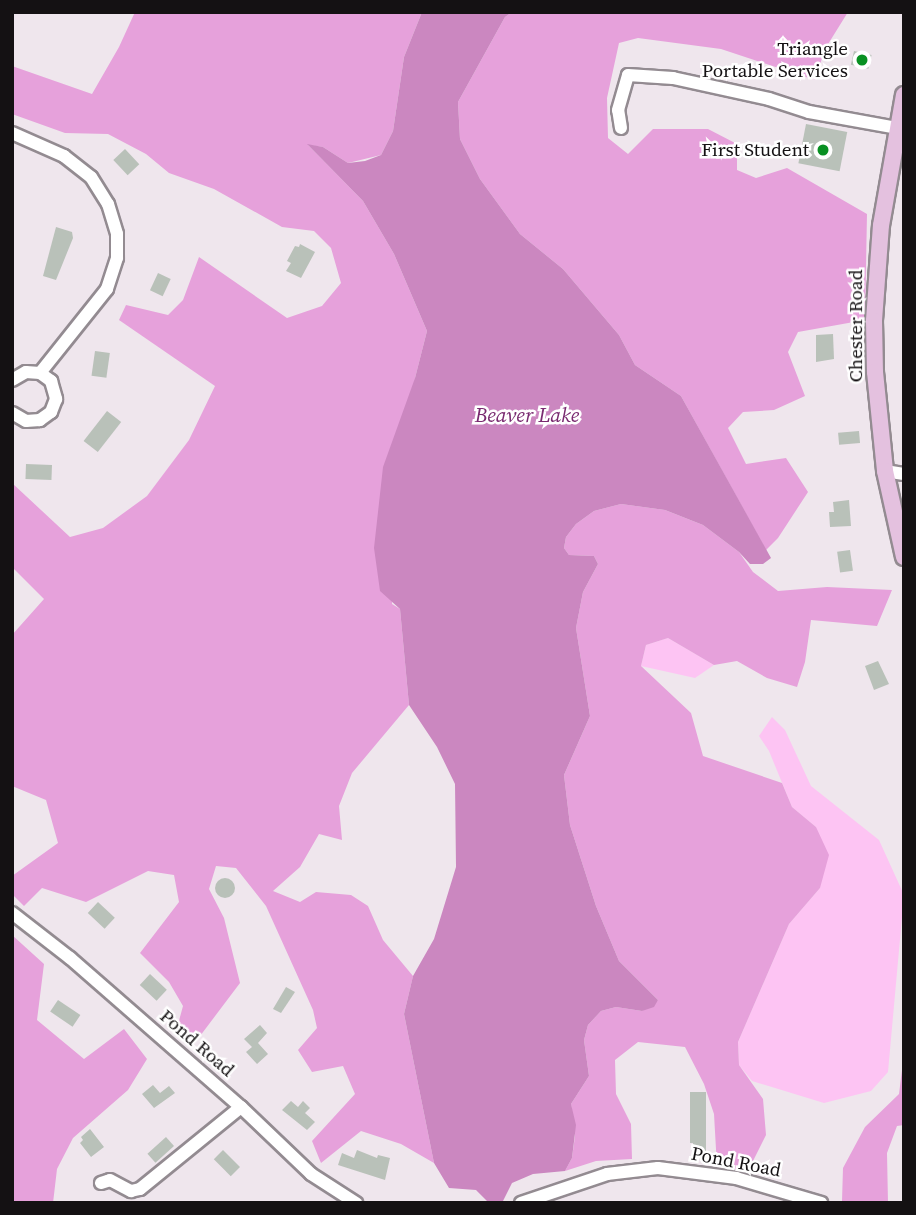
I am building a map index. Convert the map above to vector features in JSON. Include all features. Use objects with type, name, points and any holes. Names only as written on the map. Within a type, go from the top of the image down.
[{"type":"main road","name":"Chester Road","points":[[904,95],[881,225],[874,321],[875,372],[885,471],[904,557]]},
{"type":"street","points":[[621,128],[618,110],[628,75],[673,78],[769,99],[809,112],[897,128]]},
{"type":"street","points":[[12,133],[64,156],[91,177],[108,204],[117,234],[117,258],[107,289],[40,373]]},
{"type":"street","points":[[12,380],[26,372],[40,373],[51,381],[55,390],[55,404],[51,412],[40,420],[31,422],[12,413]]},
{"type":"street","points":[[885,471],[904,474]]},
{"type":"street","name":"Pond Road","points":[[12,914],[71,958],[241,1107],[311,1174],[356,1203]]},
{"type":"street","points":[[102,1183],[110,1180],[131,1191],[140,1189],[241,1107]]},
{"type":"street","name":"Pond Road","points":[[522,1203],[607,1174],[658,1168],[736,1178],[821,1203]]},
{"type":"shaded area","points":[[135,12],[422,12],[404,57],[393,131],[381,155],[348,163],[323,147],[308,145],[363,201],[394,254],[427,331],[415,378],[392,604],[400,609],[409,705],[352,773],[339,806],[342,840],[319,834],[300,867],[273,891],[300,902],[316,892],[351,895],[368,906],[383,940],[413,976],[404,1014],[434,1163],[401,1144],[361,1131],[321,1163],[312,1141],[355,1094],[343,1066],[312,1072],[298,1050],[317,1028],[313,1010],[266,906],[236,868],[216,866],[209,889],[224,918],[240,983],[194,1044],[177,1028],[183,1006],[169,982],[140,953],[179,902],[174,875],[148,871],[86,902],[42,888],[24,906],[12,894],[12,876],[58,843],[46,800],[12,786],[12,635],[44,599],[12,567],[12,483],[70,537],[103,528],[147,496],[189,440],[215,386],[119,320],[126,305],[168,315],[183,300],[199,257],[287,318],[322,306],[341,283],[331,248],[314,231],[282,227],[214,189],[169,173],[146,154],[108,134],[65,133],[12,114],[12,66],[92,94]]},
{"type":"shaded area","points":[[512,12],[848,12],[825,49],[815,80],[721,49],[638,38],[619,43],[607,98],[608,138],[628,154],[653,129],[708,129],[737,144],[737,170],[756,178],[787,168],[867,214],[865,320],[798,332],[788,352],[805,396],[774,410],[743,412],[728,428],[746,464],[786,458],[808,492],[778,538],[766,550],[681,396],[635,365],[619,335],[563,269],[520,234],[480,179],[460,139],[458,102],[505,17]]},
{"type":"shaded area","points":[[621,504],[665,510],[703,525],[739,552],[753,572],[778,591],[827,587],[892,590],[877,626],[811,620],[805,662],[797,687],[767,678],[737,661],[714,665],[668,638],[646,645],[641,666],[691,713],[703,756],[782,783],[792,807],[816,827],[829,855],[820,888],[789,924],[738,1042],[739,1065],[763,1099],[766,1135],[747,1173],[717,1167],[714,1114],[704,1084],[685,1047],[638,1042],[615,1060],[616,1094],[631,1124],[632,1159],[596,1161],[565,1171],[572,1158],[575,1136],[571,1104],[589,1076],[584,1040],[588,1025],[601,1011],[616,1007],[642,1011],[658,1000],[619,961],[596,906],[570,825],[564,775],[590,716],[576,628],[583,592],[598,564],[594,556],[569,555],[564,548],[566,537],[576,524],[594,511]]},
{"type":"shaded area","points":[[668,638],[714,665],[695,678],[641,666],[646,645]]},
{"type":"shaded area","points":[[772,717],[785,730],[811,786],[879,840],[904,895],[888,1072],[871,1091],[824,1103],[752,1081],[739,1065],[738,1042],[789,924],[820,888],[816,827],[792,807],[769,751],[759,736]]},
{"type":"shaded area","points":[[12,935],[44,964],[37,1020],[84,1059],[124,1029],[147,1059],[128,1090],[73,1138],[57,1169],[53,1203],[12,1203]]},
{"type":"shaded area","points":[[904,1054],[904,1125],[897,1126],[887,1153],[888,1203],[842,1201],[843,1168],[865,1127],[899,1094]]},
{"type":"water","name":"Beaver Lake","points":[[422,12],[512,12],[505,17],[458,102],[460,139],[480,179],[520,234],[563,269],[619,335],[635,365],[681,396],[771,558],[763,564],[750,564],[739,552],[703,525],[665,510],[621,504],[594,511],[576,524],[566,537],[564,548],[569,555],[594,556],[598,564],[583,592],[576,628],[590,716],[564,775],[570,825],[596,906],[619,961],[658,1000],[654,1007],[642,1011],[616,1007],[601,1011],[588,1025],[584,1040],[589,1076],[571,1104],[576,1125],[572,1158],[565,1171],[533,1174],[512,1183],[502,1203],[489,1203],[476,1190],[449,1188],[434,1163],[404,1014],[413,976],[434,939],[456,867],[455,784],[437,747],[409,705],[400,609],[380,591],[374,548],[383,467],[415,378],[427,331],[394,254],[363,201],[307,144],[323,147],[348,163],[381,155],[393,131],[404,57]]},
{"type":"building","name":"Triangle Portable Services","points":[[854,51],[872,55],[868,69],[851,65]]},
{"type":"building","name":"First Student","points":[[806,124],[847,132],[840,171],[798,163]]},
{"type":"building","points":[[125,149],[139,164],[128,175],[113,160]]},
{"type":"building","points":[[56,227],[72,232],[73,238],[56,280],[43,276]]},
{"type":"building","points":[[300,244],[315,252],[301,278],[286,271],[291,263],[287,261],[295,246],[299,247]]},
{"type":"building","points":[[158,273],[171,279],[163,296],[150,290]]},
{"type":"building","points":[[833,334],[834,359],[816,362],[816,335]]},
{"type":"building","points":[[95,351],[110,353],[106,378],[92,376]]},
{"type":"building","points":[[107,411],[121,422],[98,452],[84,441]]},
{"type":"building","points":[[859,431],[860,443],[839,445],[838,433]]},
{"type":"building","points":[[26,464],[52,465],[51,480],[25,479]]},
{"type":"building","points":[[849,500],[851,526],[830,527],[829,512],[834,512],[833,502]]},
{"type":"building","points":[[850,550],[853,571],[840,573],[837,552]]},
{"type":"building","points":[[878,661],[889,684],[874,690],[865,666]]},
{"type":"building","points":[[225,878],[232,881],[235,888],[232,895],[225,898],[218,895],[215,888],[218,881]]},
{"type":"building","points":[[98,902],[115,918],[105,929],[88,913]]},
{"type":"building","points":[[150,974],[167,990],[157,1001],[140,985]]},
{"type":"building","points":[[286,987],[295,992],[281,1013],[273,1009]]},
{"type":"building","points":[[58,1000],[80,1015],[73,1027],[50,1012]]},
{"type":"building","points":[[260,1025],[267,1033],[258,1043],[268,1054],[257,1064],[246,1052],[252,1047],[244,1039]]},
{"type":"building","points":[[153,1085],[160,1093],[169,1086],[175,1093],[154,1108],[142,1094]]},
{"type":"building","points":[[690,1092],[706,1092],[706,1157],[693,1157],[693,1143],[690,1143]]},
{"type":"building","points":[[291,1101],[298,1107],[303,1101],[310,1108],[305,1113],[315,1122],[307,1130],[282,1110]]},
{"type":"building","points":[[90,1129],[104,1147],[91,1157],[80,1143],[83,1140],[81,1137]]},
{"type":"building","points":[[166,1137],[174,1146],[155,1163],[147,1154]]},
{"type":"building","points":[[223,1150],[240,1167],[231,1176],[214,1159]]},
{"type":"building","points":[[357,1150],[377,1158],[378,1155],[390,1158],[385,1180],[338,1165],[342,1153],[354,1158]]},
{"type":"place","name":"Triangle Portable Services","points":[[862,60]]},
{"type":"place","name":"First Student","points":[[823,150]]}]
